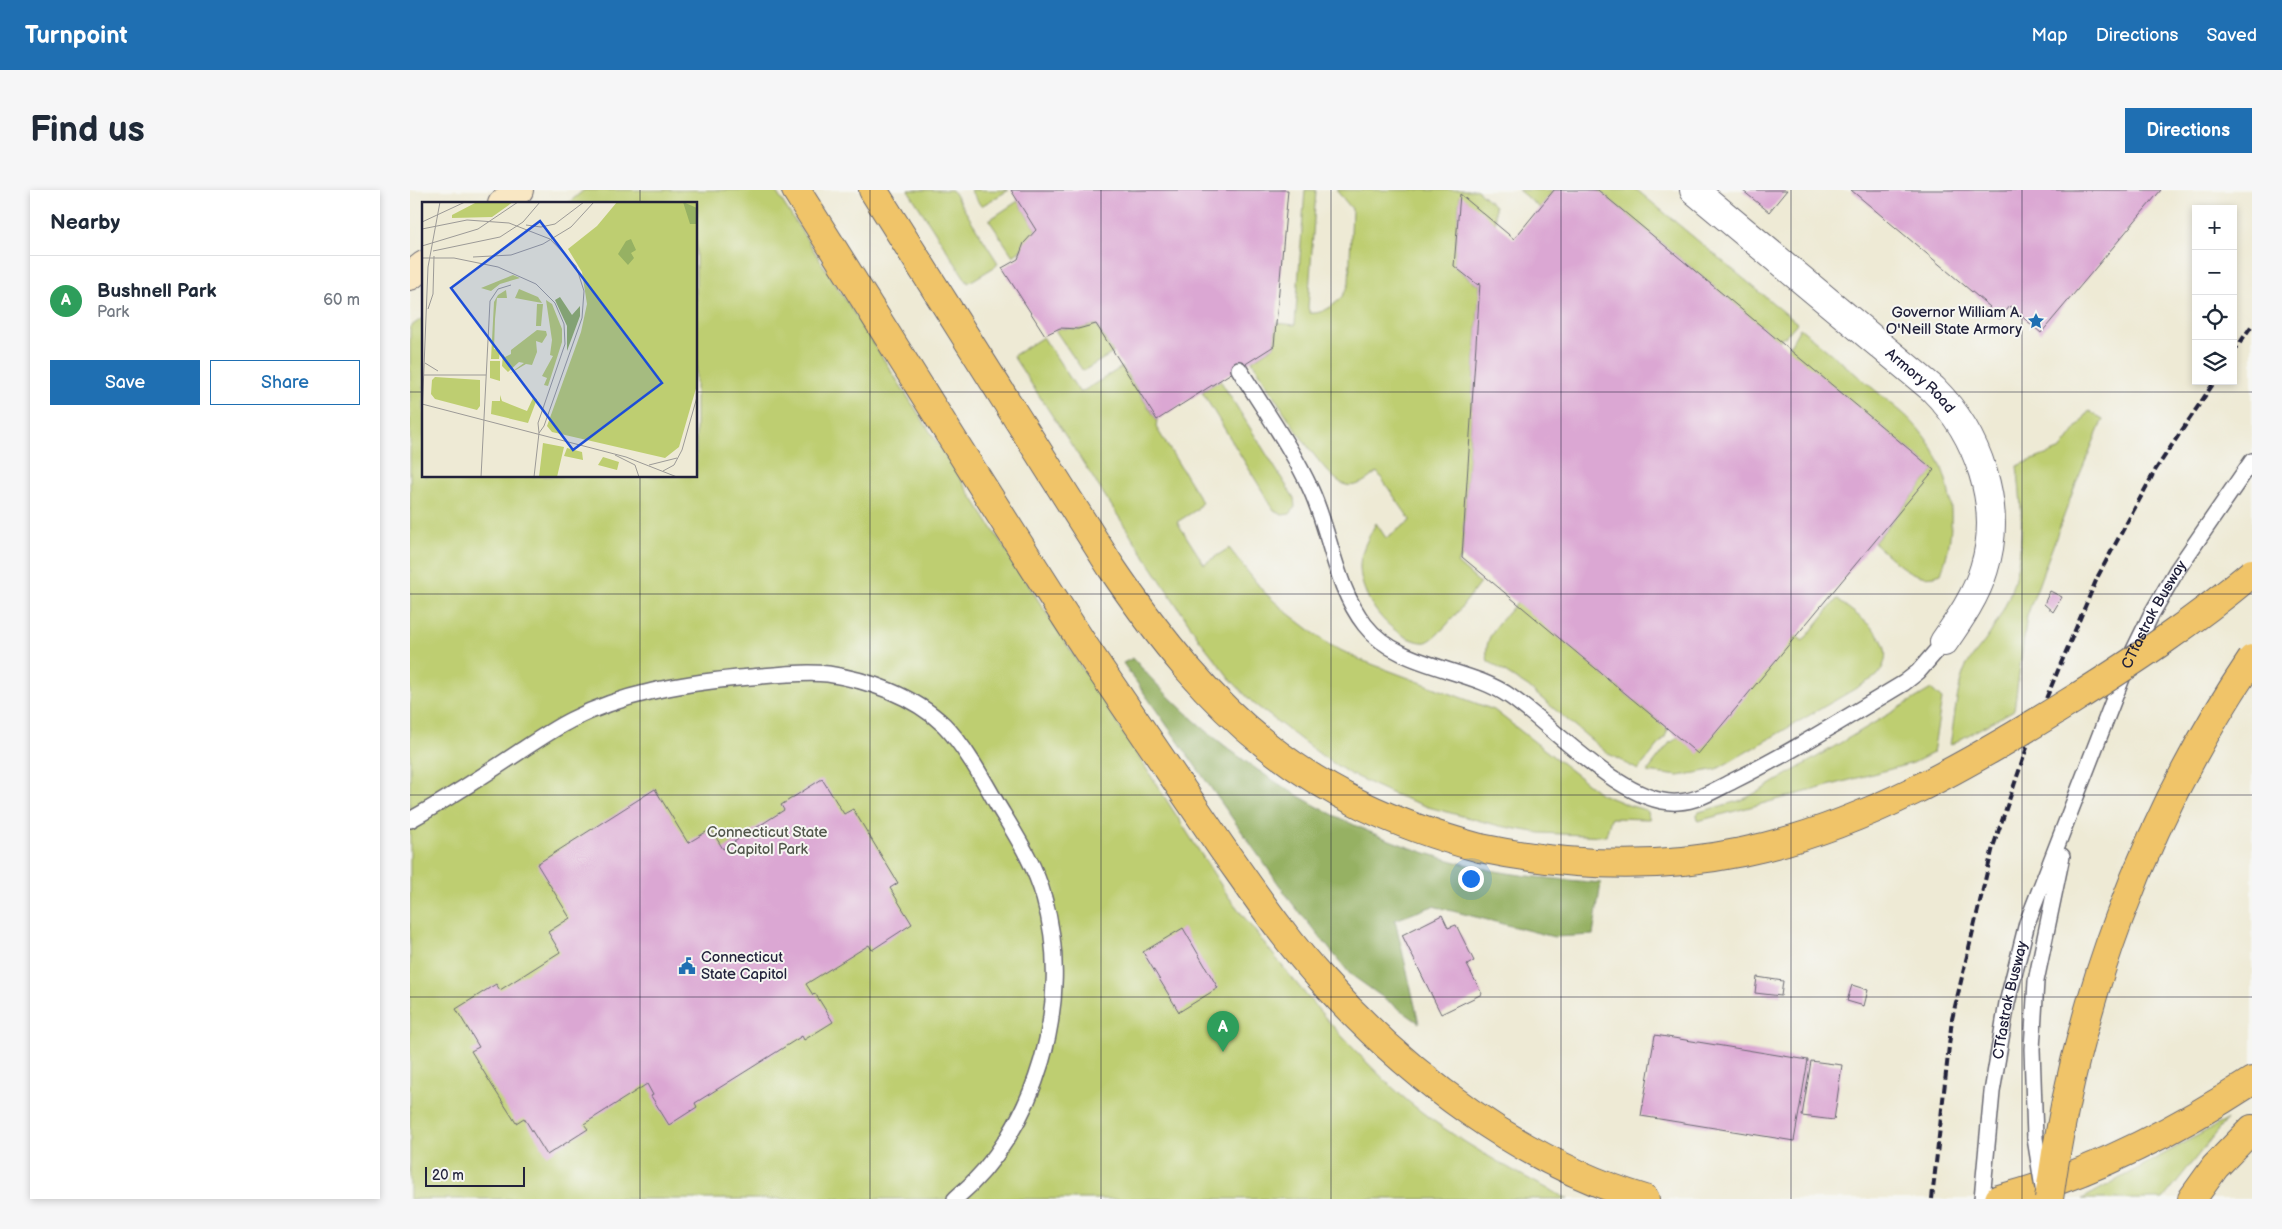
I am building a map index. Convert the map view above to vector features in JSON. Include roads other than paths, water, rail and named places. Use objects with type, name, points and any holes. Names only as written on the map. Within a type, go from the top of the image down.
[{"type":"highway","points":[[796,190],[1106,678],[1242,875],[1322,980],[1357,1017],[1402,1058],[1472,1112],[1551,1160],[1590,1178],[1645,1199]]},
{"type":"highway","points":[[873,190],[1111,567],[1147,620],[1197,681],[1250,733],[1282,759],[1318,783],[1353,802],[1397,821],[1480,848],[1551,860],[1616,864],[1656,862],[1738,853],[1818,830],[1923,785],[2027,728],[2152,648],[2252,573]]},
{"type":"highway","points":[[2047,1199],[2076,1058],[2124,901],[2175,788],[2208,728],[2252,659]]},
{"type":"highway","points":[[1999,1199],[2068,1176],[2147,1142],[2218,1102],[2252,1080]]},
{"type":"highway","points":[[2192,1199],[2215,1166],[2252,1129]]},
{"type":"main road","points":[[504,202],[519,190]]},
{"type":"main road","points":[[410,276],[422,267]]},
{"type":"street","name":"Armory Road","points":[[1694,190],[1933,389],[1965,428],[1982,469],[1990,509],[1989,546],[1978,586],[1944,642]]},
{"type":"lane","points":[[1239,368],[1300,468],[1312,492],[1347,597],[1366,627],[1381,640],[1417,661],[1471,678],[1510,696],[1619,783],[1640,795],[1675,802],[1697,799],[1758,769],[1904,684],[1918,672],[1944,642]]},
{"type":"lane","name":"CTfastrak Busway","points":[[1982,1199],[1985,1156],[1999,1048],[2027,923],[2072,810],[2114,695],[2152,613],[2206,526],[2252,461]]},
{"type":"lane","points":[[410,820],[449,798],[570,720],[602,706],[652,690],[767,676],[826,674],[882,688],[911,702],[934,717],[946,726],[979,773],[1026,855],[1044,897],[1053,934],[1054,953],[1054,978],[1049,1024],[1038,1069],[1028,1095],[998,1152],[985,1169],[955,1199]]},
{"type":"lane","name":"CTfastrak Busway","points":[[2047,1199],[2035,1138],[2032,1049],[2036,981],[2046,924],[2072,810]]},
{"type":"railway","points":[[2237,347],[2252,325]]},
{"type":"railway","points":[[1932,1199],[1952,1019],[1993,847],[2034,727],[2098,576],[2156,469],[2212,385]]},
{"type":"place","name":"Governor William A. O'Neill State Armory","points":[[2036,321]]},
{"type":"place","name":"Connecticut State Capitol","points":[[687,966]]},
{"type":"place","name":"Bushnell Park","points":[[1223,1052]]},
{"type":"park label","name":"Connecticut State Capitol Park","points":[[767,840]]}]
